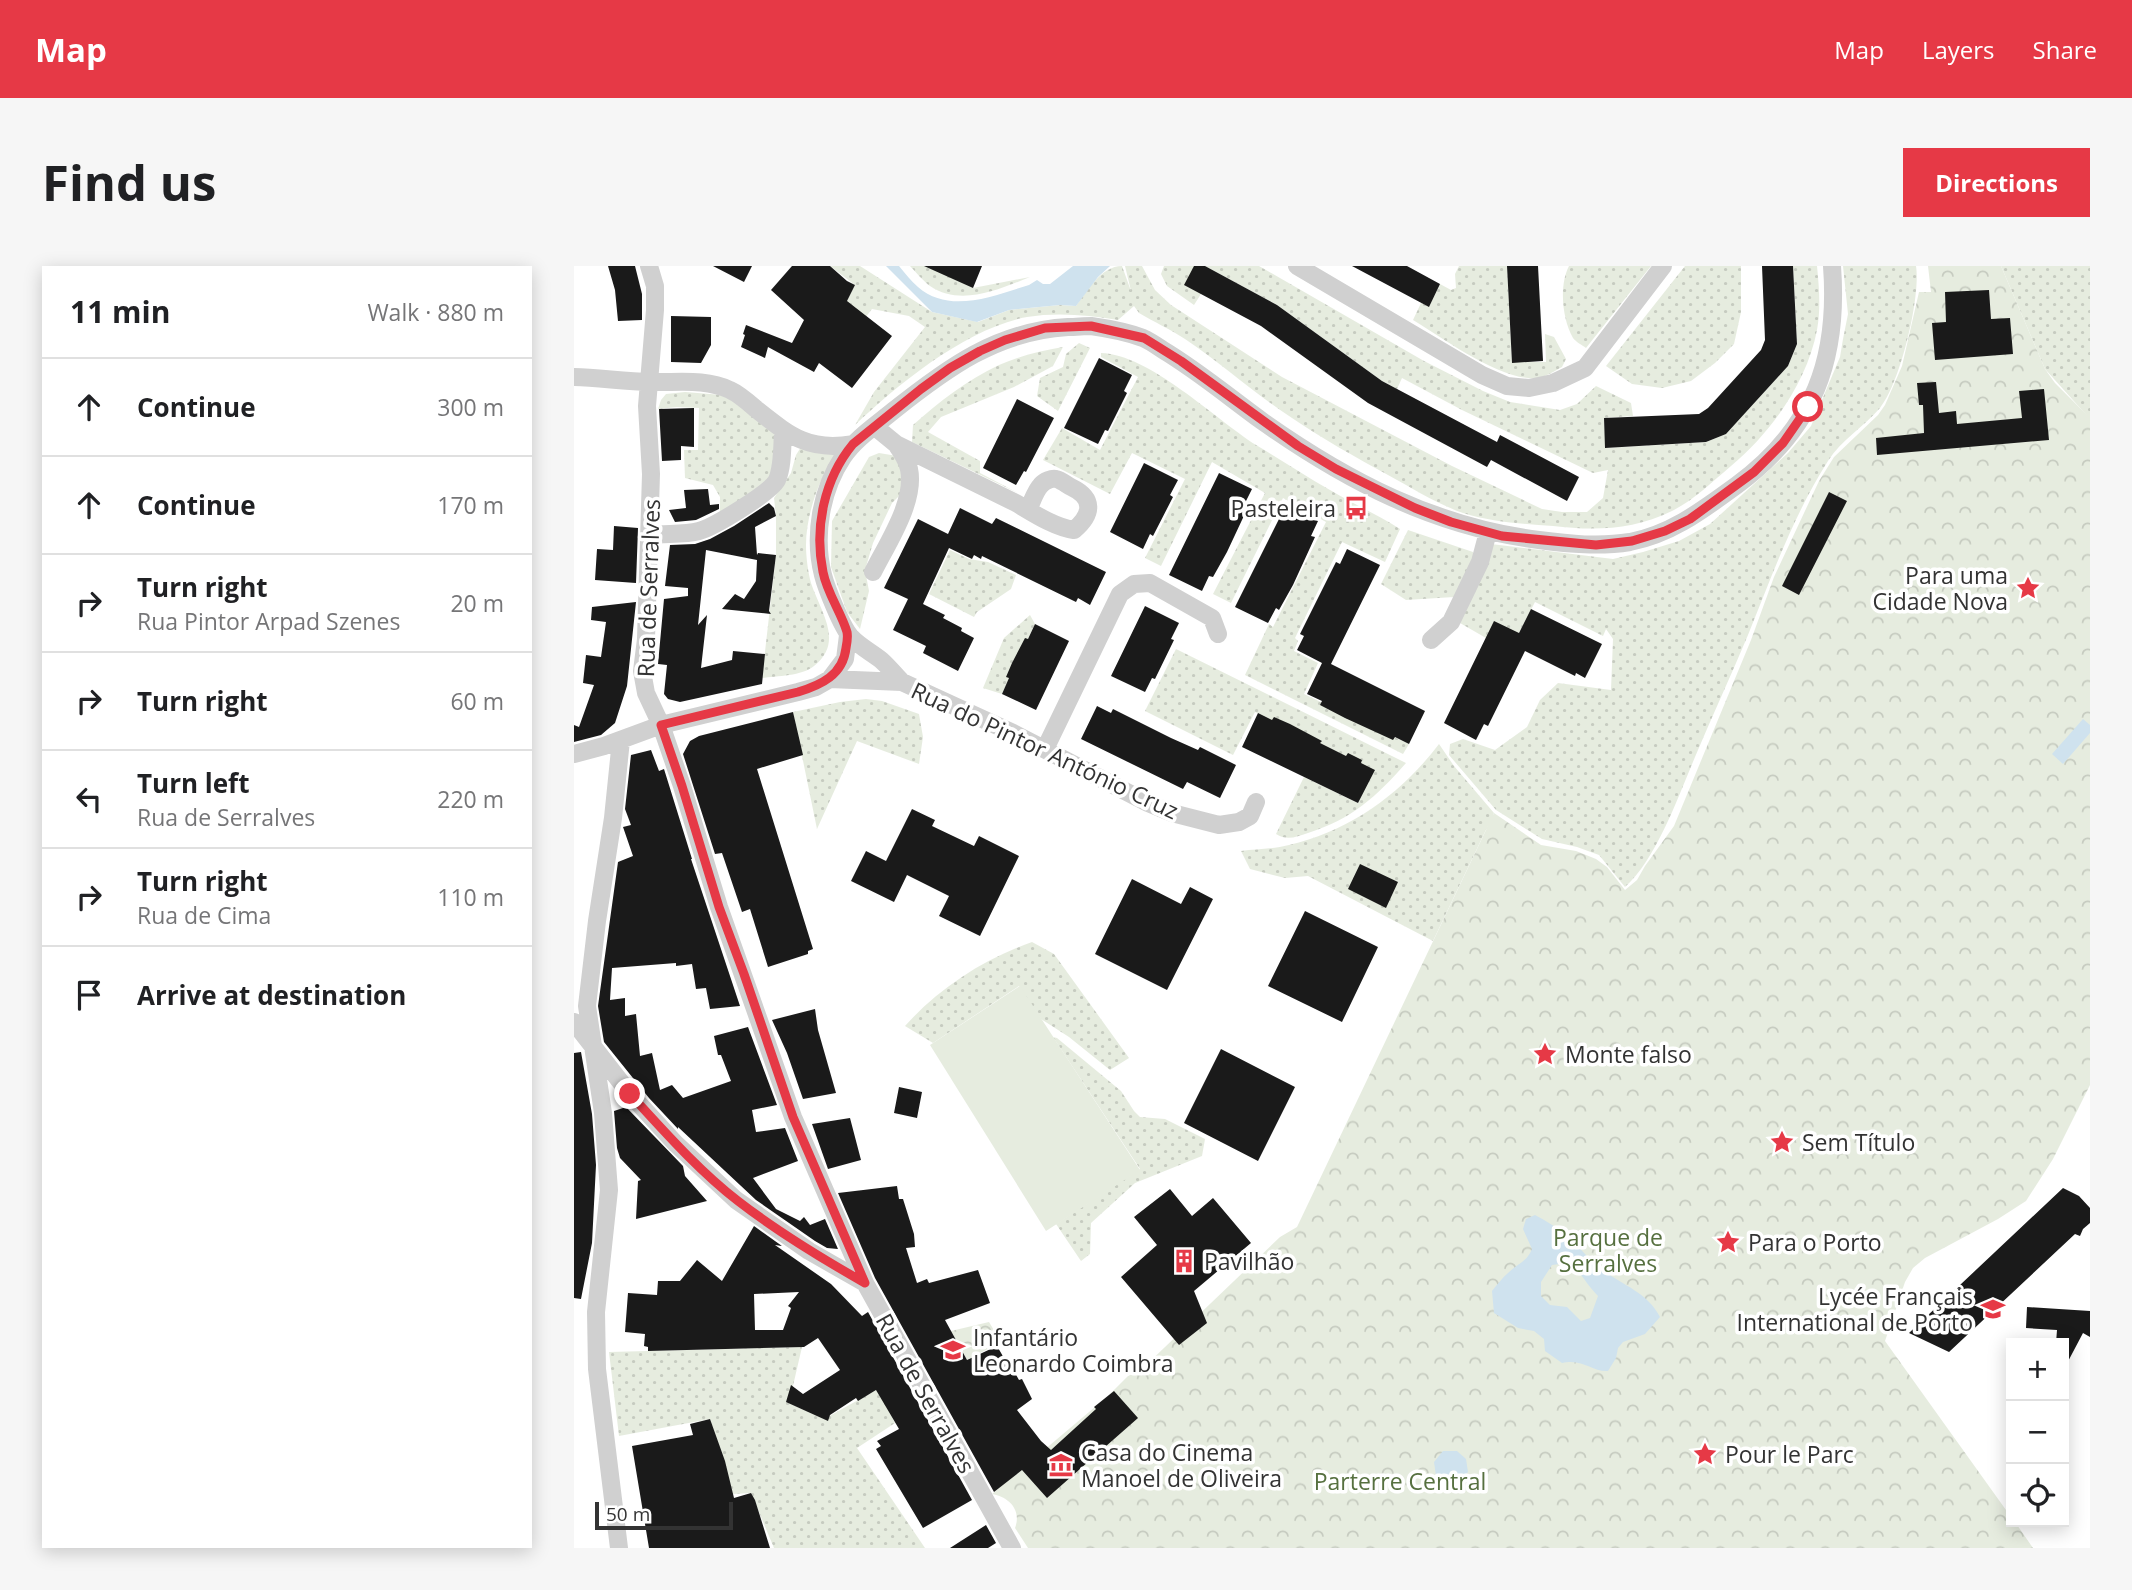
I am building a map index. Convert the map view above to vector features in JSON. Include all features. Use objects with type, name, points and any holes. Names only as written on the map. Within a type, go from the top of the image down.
[{"type":"street","name":"Rua de Serralves","points":[[649,266],[655,286],[655,310],[647,406],[651,474],[646,639],[642,671],[646,693],[661,725],[719,907],[793,1117],[865,1283],[1011,1548]]},
{"type":"street","points":[[1297,266],[1482,375],[1507,386],[1529,388],[1553,383],[1585,368],[1663,266]]},
{"type":"street","points":[[830,679],[845,659],[848,635],[823,575],[819,546],[822,509],[836,470],[853,444],[874,426],[950,368],[1005,340],[1045,328],[1091,326],[1144,338],[1181,361],[1287,439],[1336,469],[1415,508],[1488,532],[1596,545],[1632,541],[1665,531],[1690,519],[1754,472],[1783,443],[1808,407],[1823,370],[1835,299],[1832,266]]},
{"type":"street","points":[[574,377],[709,383],[730,390],[783,431],[807,443],[842,446],[853,444]]},
{"type":"street","points":[[874,426],[897,444],[1028,510]]},
{"type":"street","points":[[650,535],[700,531],[770,489],[777,480],[780,468],[783,431]]},
{"type":"street","points":[[873,572],[905,509],[907,499],[909,467],[897,444]]},
{"type":"street","points":[[1431,640],[1451,622],[1480,562],[1488,532]]},
{"type":"street","points":[[1045,749],[1120,594],[1135,584],[1150,583],[1196,607],[1212,618],[1218,634]]},
{"type":"street","points":[[848,635],[885,663],[902,682]]},
{"type":"street","name":"Rua do Pintor António Cruz","points":[[574,754],[661,725],[816,687],[830,679],[902,682],[1045,749],[1147,803],[1199,821],[1219,825],[1239,822],[1250,816],[1256,802]]},
{"type":"street","points":[[619,1548],[597,1368],[596,1312],[609,1190],[603,1113],[587,1006],[621,740]]},
{"type":"street","points":[[574,1022],[630,1094],[675,1143],[736,1200],[809,1251],[865,1283]]},
{"type":"green space","points":[[830,266],[860,266],[932,312],[978,322],[1009,310],[1076,306],[1095,280],[1114,267],[1122,266],[1131,291],[1125,266],[1142,266],[1155,290],[1171,305],[1282,377],[1452,466],[1542,509],[1562,512],[1587,512],[1603,498],[1608,470],[1593,473],[1402,378],[1397,389],[1277,305],[1205,266],[1259,266],[1424,361],[1510,402],[1560,410],[1577,404],[1596,386],[1631,403],[1633,416],[1604,418],[1606,448],[1706,442],[1726,434],[1788,366],[1797,344],[1793,266],[1817,266],[1819,314],[1812,349],[1796,387],[1773,422],[1746,453],[1695,496],[1672,511],[1643,522],[1614,528],[1584,528],[1485,519],[1434,500],[1304,426],[1185,339],[1139,313],[1134,306],[1118,320],[1072,315],[1038,315],[1004,323],[958,345],[935,360],[892,392],[855,425],[874,392],[925,327],[909,316],[872,309],[858,327],[839,316],[855,285]]},
{"type":"green space","points":[[910,266],[930,266],[973,288],[1030,277],[980,294],[954,295],[930,286]]},
{"type":"green space","points":[[1164,266],[1194,266],[1201,294],[1194,305],[1167,286],[1161,274]]},
{"type":"green space","points":[[1459,266],[1507,266],[1512,362],[1546,362],[1545,334],[1554,337],[1566,359],[1562,367],[1537,378],[1507,373],[1473,357],[1413,320],[1421,303],[1429,306],[1440,284],[1451,290],[1456,288],[1455,274]]},
{"type":"green space","points":[[1569,266],[1651,266],[1586,348],[1573,338],[1564,312],[1563,292]]},
{"type":"green space","points":[[1685,266],[1741,266],[1741,312],[1734,344],[1691,381],[1662,388],[1632,384],[1606,366]]},
{"type":"green space","points":[[1843,266],[1916,266],[1912,318],[1895,380],[1880,408],[1833,453],[1815,482],[1784,547],[1666,826],[1647,861],[1625,887],[1599,855],[1542,839],[1496,810],[1449,755],[1450,744],[1463,739],[1495,750],[1527,727],[1540,700],[1558,683],[1611,690],[1613,639],[1606,629],[1603,636],[1535,602],[1519,633],[1486,638],[1460,623],[1491,544],[1613,559],[1679,541],[1710,524],[1788,453],[1811,426],[1840,357],[1848,314]]},
{"type":"green space","name":"Parque de Serralves","points":[[1928,266],[2001,266],[2045,369],[2055,383],[2090,418],[2090,1085],[2053,1159],[2026,1201],[1925,1258],[1913,1268],[1905,1282],[1885,1341],[2006,1510],[2006,1527],[2018,1527],[2033,1548],[1028,1548],[1015,1528],[1017,1516],[1012,1505],[1004,1498],[992,1494],[1128,1376],[1142,1369],[1280,1237],[1297,1227],[1486,830],[1491,814],[1494,813],[1541,845],[1576,851],[1596,859],[1607,867],[1625,890],[1637,880],[1674,826],[1751,640],[1774,577],[1819,481],[1834,457],[1885,405],[1902,366],[1919,292],[1931,292]]},
{"type":"green space","points":[[2001,266],[2090,266],[2090,419],[2045,369]]},
{"type":"green space","points":[[1079,343],[1090,348],[1058,411],[1037,396],[1040,378],[1063,367],[1066,354]]},
{"type":"green space","points":[[1063,347],[1053,366],[1014,387],[941,417],[928,432],[980,461],[980,473],[1018,493],[912,442],[913,425],[976,377],[1014,359]]},
{"type":"green space","points":[[1101,353],[1120,356],[1140,364],[1181,390],[1256,445],[1400,529],[1385,562],[1342,542],[1295,638],[1298,641],[1294,651],[1318,663],[1304,694],[1409,744],[1403,754],[1245,675],[1269,624],[1273,627],[1326,522],[1283,498],[1231,603],[1213,594],[1265,493],[1212,462],[1161,566],[1145,558],[1185,479],[1132,453],[1110,494],[1043,460],[1062,428],[1100,450],[1138,377],[1101,357]]},
{"type":"green space","points":[[685,392],[735,396],[783,433],[778,459],[764,487],[720,514],[720,497],[713,485],[685,478],[684,450],[698,450],[699,408],[658,409],[666,394]]},
{"type":"green space","points":[[801,447],[839,449],[815,495],[807,533],[809,574],[828,626],[828,647],[814,666],[803,672],[762,678],[776,555],[774,498],[791,473]]},
{"type":"green space","points":[[879,453],[897,456],[902,466],[901,494],[892,503],[873,543],[865,570],[869,591],[860,629],[847,612],[831,567],[832,521],[869,457]]},
{"type":"green space","points":[[1408,530],[1473,552],[1475,559],[1454,597],[1406,600],[1381,584]]},
{"type":"green space","points":[[950,550],[969,559],[988,562],[1016,575],[1011,589],[977,612],[974,617],[929,594]]},
{"type":"green space","points":[[1030,615],[1035,624],[1002,694],[983,688],[1004,638]]},
{"type":"green space","points":[[1176,649],[1406,763],[1362,806],[1338,821],[1299,836],[1280,836],[1276,834],[1304,777],[1358,803],[1374,770],[1255,712],[1233,755],[1145,711]]},
{"type":"green space","points":[[866,699],[882,701],[919,714],[923,737],[919,764],[857,741],[817,829],[793,712]]},
{"type":"green space","points":[[1439,744],[1494,813],[1433,941],[1308,876],[1285,878],[1250,869],[1241,851],[1289,845],[1311,839],[1353,820],[1373,808],[1408,779]]},
{"type":"green space","points":[[1032,942],[1054,954],[1129,1058],[1110,1070],[1069,1037],[1041,1019],[1019,986],[933,1043],[905,1026],[932,999],[963,976]]},
{"type":"green space","points":[[1020,986],[1140,1170],[1046,1231],[930,1045]]},
{"type":"green space","points":[[1053,1037],[1121,1091],[1140,1117],[1165,1119],[1205,1139],[1202,1156],[1135,1183],[1091,1223],[1090,1254],[1081,1261],[1056,1224],[1140,1169]]},
{"type":"green space","points":[[989,1322],[1001,1342],[967,1360],[951,1331]]},
{"type":"green space","points":[[802,1347],[789,1403],[824,1419],[878,1389],[895,1423],[857,1448],[925,1548],[774,1548],[751,1493],[733,1494],[710,1419],[619,1436],[609,1352]]},
{"type":"water","points":[[886,266],[899,266],[915,285],[931,295],[958,301],[987,297],[1029,285],[1037,280],[1050,284],[1073,266],[1110,266],[1076,306],[1009,310],[977,322],[932,312]]},
{"type":"water","points":[[2083,719],[2090,725],[2090,733],[2063,764],[2052,754]]},
{"type":"water","points":[[1535,1215],[1559,1230],[1602,1270],[1649,1302],[1660,1317],[1645,1334],[1623,1342],[1608,1371],[1576,1362],[1562,1363],[1545,1351],[1544,1339],[1534,1331],[1518,1328],[1494,1313],[1492,1291],[1532,1249],[1523,1229],[1526,1219]],"holes":[[[1567,1263],[1598,1296],[1590,1318],[1581,1321],[1567,1307],[1550,1305],[1541,1296],[1541,1282],[1552,1265]]]},
{"type":"water","points":[[1443,1451],[1457,1451],[1466,1459],[1468,1472],[1458,1483],[1447,1483],[1436,1476],[1434,1462]]},
{"type":"building","points":[[608,266],[635,266],[642,294],[642,320],[618,321],[615,290]]},
{"type":"building","points":[[713,266],[752,266],[744,282]]},
{"type":"building","points":[[792,266],[830,266],[855,285],[847,301],[892,336],[852,388],[819,363],[814,372],[768,347],[765,358],[741,347],[746,325],[792,343],[804,320],[771,290]]},
{"type":"building","points":[[924,266],[982,266],[973,288]]},
{"type":"building","points":[[1194,266],[1205,266],[1277,305],[1382,381],[1497,442],[1500,435],[1579,477],[1567,501],[1491,460],[1487,467],[1368,403],[1261,326],[1184,285]]},
{"type":"building","points":[[1352,266],[1407,266],[1440,284],[1429,307]]},
{"type":"building","points":[[1507,266],[1538,266],[1543,361],[1512,363]]},
{"type":"building","points":[[1762,266],[1793,266],[1797,344],[1788,366],[1726,434],[1706,442],[1605,448],[1604,418],[1699,414],[1708,408],[1761,350],[1765,340]]},
{"type":"building","points":[[1989,290],[1991,319],[2010,318],[2013,354],[1935,360],[1932,323],[1946,322],[1945,292]]},
{"type":"building","points":[[671,316],[711,317],[711,345],[701,363],[671,362]]},
{"type":"building","points":[[1099,358],[1132,375],[1124,391],[1127,393],[1108,431],[1105,430],[1098,444],[1064,428]]},
{"type":"building","points":[[1936,382],[1939,413],[1956,411],[1957,424],[2022,418],[2019,391],[2044,389],[2049,440],[1877,455],[1876,438],[1924,433],[1923,405],[1919,405],[1917,383]]},
{"type":"building","points":[[1017,399],[1054,418],[1026,472],[1024,471],[1016,485],[983,468]]},
{"type":"building","points":[[694,408],[694,447],[681,446],[681,460],[662,461],[659,409]]},
{"type":"building","points":[[1144,463],[1178,480],[1170,495],[1173,497],[1153,536],[1150,534],[1143,549],[1110,532]]},
{"type":"building","points":[[1219,473],[1252,489],[1245,503],[1249,505],[1227,552],[1213,577],[1209,576],[1202,591],[1169,575]]},
{"type":"building","points":[[708,489],[710,505],[719,504],[719,509],[696,520],[675,522],[669,510],[686,508],[684,490]]},
{"type":"building","points":[[1829,492],[1847,501],[1799,595],[1782,586]]},
{"type":"building","points":[[769,503],[776,516],[755,527],[757,555],[776,555],[769,611],[771,614],[722,609],[735,594],[744,599],[756,581],[757,560],[706,550],[698,625],[707,615],[701,668],[732,660],[733,651],[765,654],[762,684],[680,702],[668,699],[664,694],[667,665],[658,664],[664,599],[688,596],[688,588],[665,586],[670,545],[695,544],[710,539]]},
{"type":"building","points":[[1286,505],[1318,521],[1311,536],[1315,537],[1293,585],[1268,623],[1235,607]]},
{"type":"building","points":[[960,508],[992,524],[996,518],[1106,572],[1090,605],[1078,598],[1076,602],[982,556],[981,559],[974,555],[972,559],[949,548],[923,604],[945,615],[943,618],[974,638],[958,671],[923,653],[926,646],[893,630],[908,599],[884,588],[918,519],[948,534]]},
{"type":"building","points":[[614,526],[638,528],[636,583],[595,580],[597,549],[613,550]]},
{"type":"building","points":[[1347,549],[1380,565],[1331,664],[1425,711],[1409,744],[1395,737],[1393,740],[1345,718],[1320,705],[1322,701],[1307,694],[1322,663],[1297,650],[1304,636],[1300,634],[1336,562],[1340,564]]},
{"type":"building","points":[[636,602],[627,686],[615,723],[601,735],[574,742],[574,725],[579,727],[594,685],[583,683],[586,655],[601,657],[606,622],[591,620],[592,607]]},
{"type":"building","points":[[1145,606],[1179,623],[1171,639],[1174,640],[1155,679],[1152,678],[1145,692],[1111,676]]},
{"type":"building","points":[[1531,609],[1602,644],[1585,678],[1576,673],[1575,676],[1525,651],[1488,726],[1484,724],[1476,740],[1444,723],[1494,621],[1519,633]]},
{"type":"building","points":[[1035,624],[1069,641],[1036,710],[1002,694],[1012,663]]},
{"type":"building","points":[[1097,706],[1111,713],[1113,709],[1171,738],[1198,750],[1200,747],[1236,765],[1220,798],[1187,782],[1183,789],[1081,739]]},
{"type":"building","points":[[793,712],[803,755],[757,769],[813,949],[808,951],[808,954],[768,967],[750,909],[742,912],[722,853],[715,854],[683,754],[690,741],[699,736]]},
{"type":"building","points":[[1258,713],[1290,724],[1346,756],[1348,753],[1362,760],[1361,763],[1375,770],[1358,803],[1242,747]]},
{"type":"building","points":[[651,750],[659,771],[664,769],[740,1006],[710,1009],[706,988],[696,989],[692,964],[676,966],[676,963],[612,968],[610,1000],[625,998],[625,1016],[636,1014],[640,1056],[652,1053],[660,1090],[672,1085],[683,1098],[731,1081],[721,1055],[718,1055],[714,1036],[748,1027],[777,1105],[752,1110],[756,1132],[785,1128],[798,1161],[753,1178],[776,1209],[800,1221],[804,1217],[810,1225],[825,1219],[838,1249],[827,1248],[815,1241],[756,1200],[678,1129],[604,1042],[598,1006],[618,862],[633,856],[623,827],[631,825],[625,809],[631,755]]},
{"type":"building","points":[[912,809],[935,820],[932,826],[974,846],[979,836],[1019,856],[980,936],[939,916],[949,896],[907,875],[894,902],[851,881],[866,851],[886,861]]},
{"type":"building","points":[[1360,864],[1398,882],[1386,908],[1348,889]]},
{"type":"building","points":[[1132,879],[1181,904],[1190,887],[1213,899],[1167,990],[1095,954]]},
{"type":"building","points":[[1305,911],[1378,947],[1342,1022],[1268,986]]},
{"type":"building","points":[[815,1009],[818,1030],[836,1093],[803,1099],[772,1020]]},
{"type":"building","points":[[1221,1049],[1295,1087],[1258,1161],[1184,1123]]},
{"type":"building","points":[[581,1052],[592,1114],[596,1165],[592,1243],[581,1299],[574,1298],[574,1053]]},
{"type":"building","points":[[899,1087],[922,1092],[917,1118],[894,1113]]},
{"type":"building","points":[[626,1107],[683,1166],[685,1176],[707,1201],[636,1219],[638,1181],[641,1180],[620,1158],[617,1148],[614,1111]]},
{"type":"building","points":[[850,1118],[861,1160],[828,1169],[812,1124]]},
{"type":"building","points":[[897,1186],[899,1199],[903,1199],[914,1234],[915,1247],[906,1248],[917,1283],[927,1279],[929,1283],[978,1270],[990,1303],[945,1320],[967,1360],[997,1346],[1019,1380],[1022,1379],[1032,1399],[1017,1410],[1041,1441],[1051,1450],[1114,1391],[1138,1418],[1047,1498],[1022,1470],[994,1492],[875,1278],[838,1193]]},
{"type":"building","points":[[2063,1188],[2079,1196],[2090,1208],[2090,1223],[2080,1236],[2075,1234],[1949,1352],[1909,1333]]},
{"type":"building","name":"Pavilhão","points":[[1170,1189],[1192,1216],[1213,1198],[1251,1243],[1194,1291],[1207,1323],[1179,1345],[1121,1277],[1157,1245],[1134,1217]]},
{"type":"building","points":[[754,1226],[782,1246],[775,1245],[831,1284],[862,1316],[868,1312],[972,1500],[923,1528],[876,1449],[881,1446],[877,1441],[899,1429],[876,1390],[858,1401],[856,1398],[830,1415],[828,1421],[786,1402],[791,1385],[803,1394],[840,1370],[818,1338],[804,1347],[648,1351],[648,1347],[644,1346],[645,1334],[625,1332],[628,1293],[657,1295],[658,1281],[680,1281],[697,1260],[722,1281]],"holes":[[[799,1292],[788,1306],[791,1308],[783,1330],[755,1330],[754,1294]]]},
{"type":"building","points":[[2027,1307],[2090,1311],[2090,1337],[2083,1333],[2069,1360],[2069,1338],[2056,1338],[2057,1330],[2026,1328]]},
{"type":"building","points":[[710,1419],[725,1461],[734,1498],[751,1493],[770,1548],[649,1548],[632,1446],[693,1435],[690,1424]]},
{"type":"building","points":[[986,1525],[996,1543],[988,1548],[950,1548]]},
{"type":"place","name":"Pasteleira","points":[[1356,508]]},
{"type":"place","name":"Para uma Cidade Nova","points":[[2028,588]]},
{"type":"place","name":"Monte falso","points":[[1545,1054]]},
{"type":"place","name":"Sem Título","points":[[1782,1142]]},
{"type":"place","name":"Para o Porto","points":[[1728,1242]]},
{"type":"place","name":"Pavilhão","points":[[1184,1261]]},
{"type":"place","name":"Lycée Français International de Porto","points":[[1993,1309]]},
{"type":"place","name":"Infantário Leonardo Coimbra","points":[[953,1350]]},
{"type":"place","name":"Pour le Parc","points":[[1705,1454]]},
{"type":"place","name":"Casa do Cinema Manoel de Oliveira","points":[[1061,1465]]},
{"type":"route","points":[[630,1094],[675,1143],[736,1200],[809,1251],[865,1283],[793,1117],[719,907],[661,725],[798,692],[816,687],[830,679],[845,659],[848,635],[823,575],[819,546],[822,509],[836,470],[853,444],[950,368],[1005,340],[1045,328],[1091,326],[1144,338],[1181,361],[1298,446],[1336,469],[1407,504],[1451,522],[1502,536],[1596,545],[1632,541],[1665,531],[1690,519],[1754,472],[1783,443],[1808,407]]},
{"type":"park label","name":"Parterre Central","points":[[1400,1481]]}]
